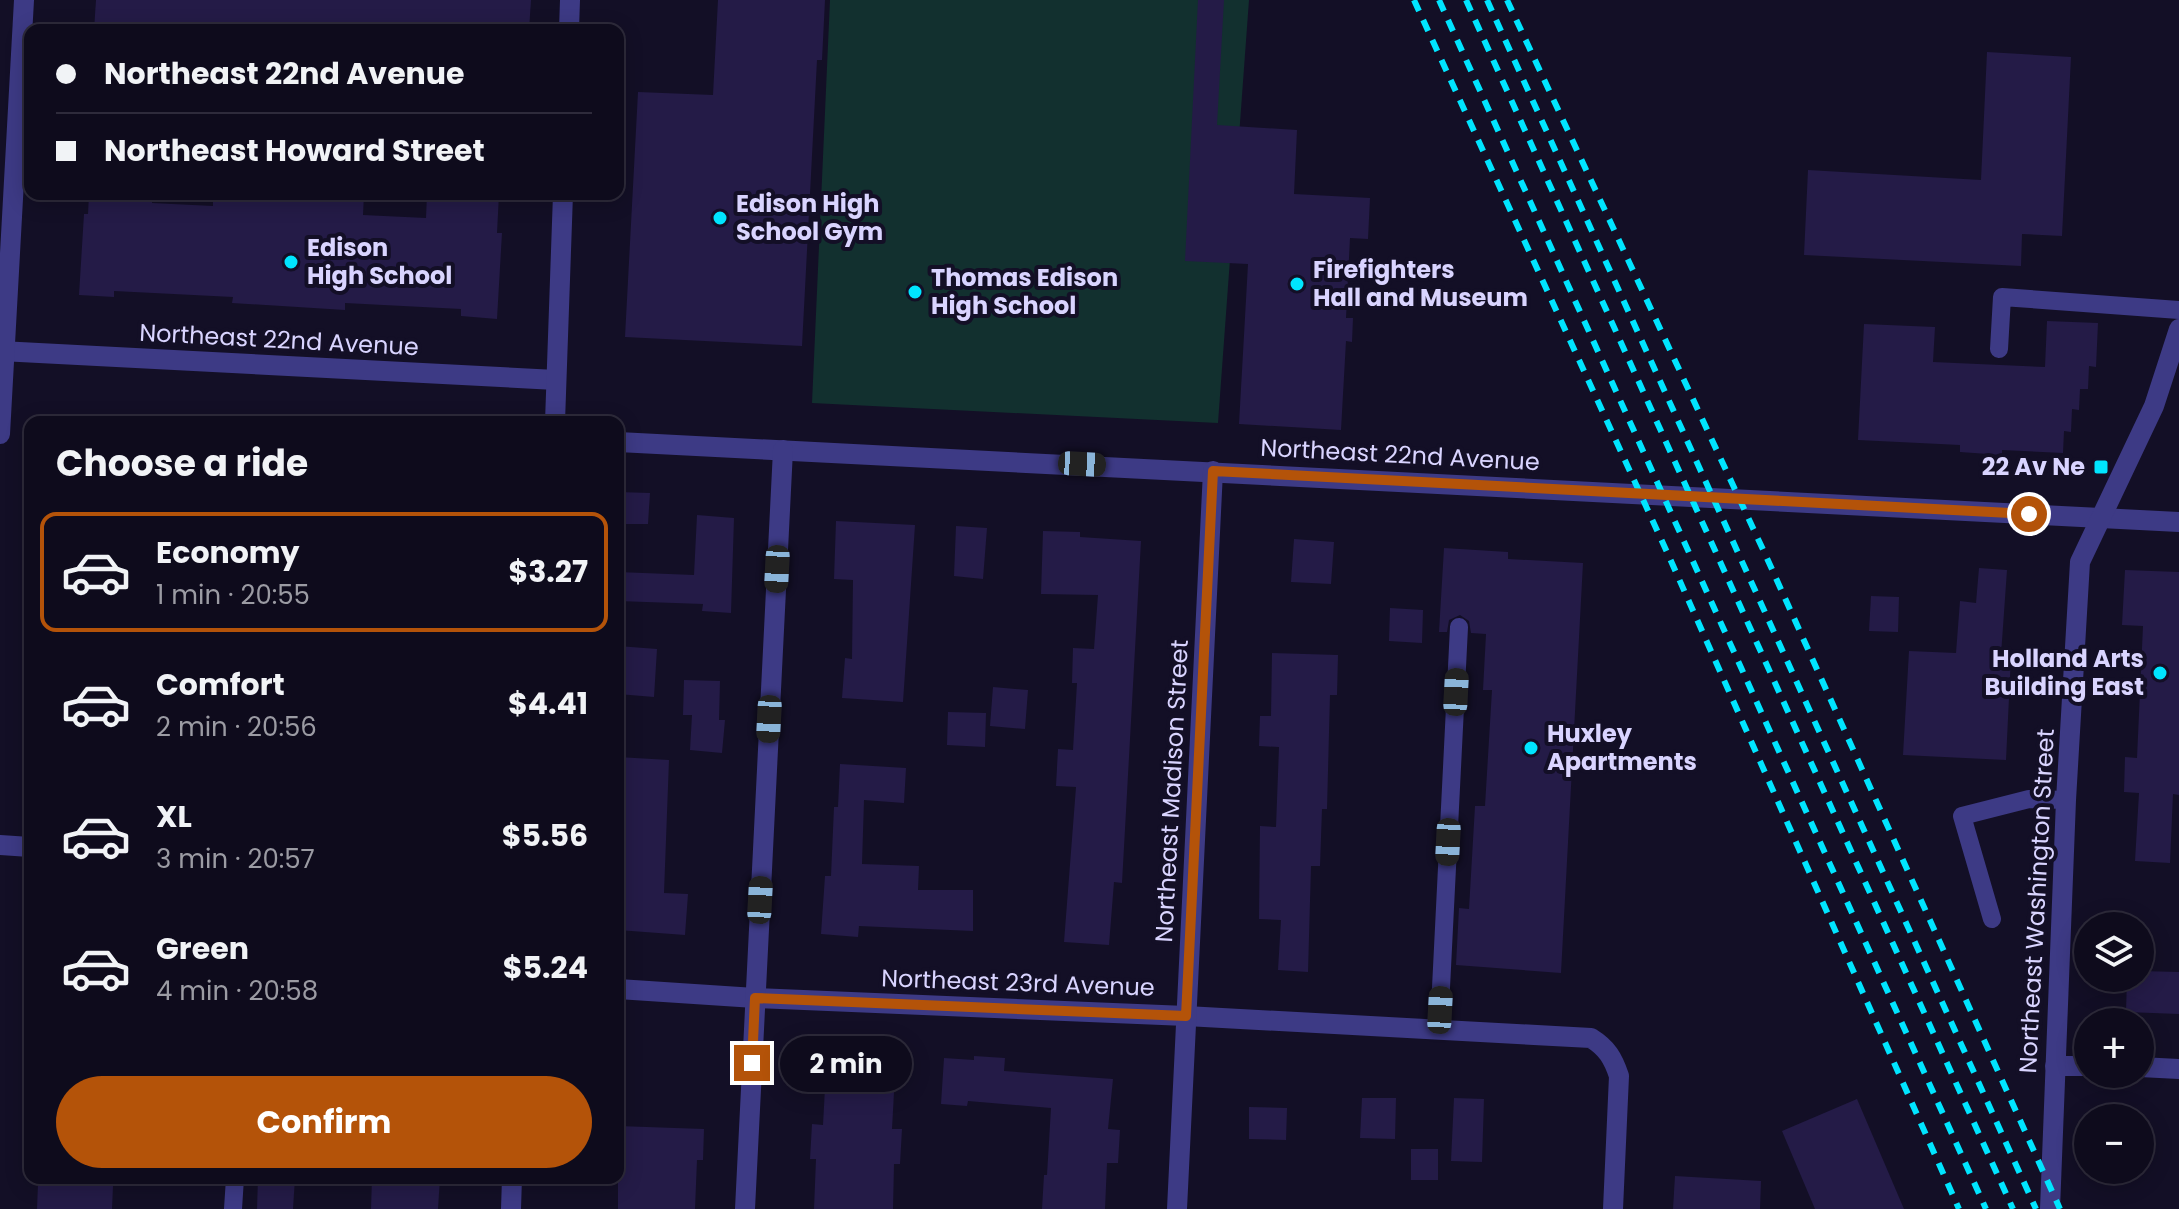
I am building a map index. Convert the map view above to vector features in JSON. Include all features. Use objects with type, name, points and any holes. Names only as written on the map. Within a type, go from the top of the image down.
[{"type":"street","points":[[0,434],[2,351],[24,0]]},
{"type":"street","points":[[569,24],[570,0]]},
{"type":"street","points":[[555,416],[563,200]]},
{"type":"street","name":"Northeast Washington Street","points":[[2050,1209],[2066,800],[2080,562],[2154,406],[2179,329]]},
{"type":"street","name":"Northeast 22nd Avenue","points":[[2,351],[556,380]]},
{"type":"street","name":"Northeast 22nd Avenue","points":[[624,442],[2179,522]]},
{"type":"street","points":[[745,1209],[783,450]]},
{"type":"street","name":"Northeast Madison Street","points":[[1177,1209],[1213,471]]},
{"type":"street","points":[[0,845],[24,847]]},
{"type":"street","name":"Northeast 23rd Avenue","points":[[624,989],[1591,1038],[1605,1047],[1619,1076],[1613,1209]]},
{"type":"street","points":[[2055,1066],[2074,1066]]},
{"type":"street","points":[[2154,1068],[2179,1069]]},
{"type":"street","points":[[511,1209],[512,1184]]},
{"type":"lane","points":[[1999,349],[2002,297],[2179,310]]},
{"type":"lane","points":[[1439,1028],[1459,627]]},
{"type":"lane","points":[[1992,919],[1962,816],[2029,799],[2066,800]]},
{"type":"lane","points":[[233,1209],[235,1184]]},
{"type":"green space","name":"Thomas Edison High School","points":[[830,0],[1249,0],[1218,423],[812,403]]},
{"type":"building","points":[[96,0],[531,0],[529,24],[94,24]]},
{"type":"building","name":"Edison High School Gym","points":[[718,0],[825,0],[822,60],[817,60],[802,346],[625,337],[638,92],[713,95]]},
{"type":"building","name":"Firefighters Hall and Museum","points":[[1198,0],[1224,0],[1217,125],[1297,130],[1294,194],[1370,198],[1368,239],[1350,238],[1346,318],[1353,318],[1352,342],[1346,341],[1341,430],[1239,424],[1248,264],[1185,261]]},
{"type":"building","points":[[1987,52],[2071,57],[2062,236],[2022,234],[2021,266],[1804,255],[1808,170],[1981,180]]},
{"type":"building","name":"Edison High School","points":[[89,200],[152,200],[152,203],[213,206],[213,200],[364,200],[363,215],[426,218],[427,200],[499,200],[497,233],[502,233],[497,319],[461,316],[461,309],[345,303],[345,310],[232,303],[233,297],[114,291],[114,297],[79,295],[84,214],[88,214]]},
{"type":"building","points":[[2047,321],[2098,323],[2096,367],[2089,366],[2088,389],[2080,389],[2079,410],[2072,409],[2071,432],[2064,431],[2063,453],[2002,450],[2002,455],[1960,452],[1960,445],[1858,440],[1864,324],[1935,327],[1933,362],[2045,367]]},
{"type":"building","points":[[624,492],[650,493],[648,524],[624,524]]},
{"type":"building","points":[[697,515],[734,518],[731,613],[702,611],[703,604],[624,601],[624,572],[694,575]]},
{"type":"building","points":[[836,521],[915,525],[903,702],[842,698],[845,658],[852,659],[853,580],[834,579]]},
{"type":"building","points":[[956,526],[987,528],[983,579],[954,576]]},
{"type":"building","points":[[1043,531],[1080,532],[1080,537],[1141,541],[1122,883],[1114,882],[1109,945],[1064,942],[1076,787],[1056,786],[1058,749],[1073,750],[1077,683],[1072,683],[1073,648],[1094,649],[1098,595],[1041,594]]},
{"type":"building","points":[[1294,539],[1334,542],[1331,584],[1291,582]]},
{"type":"building","name":"Huxley Apartments","points":[[1444,548],[1508,552],[1508,559],[1583,563],[1561,973],[1456,965],[1459,908],[1469,909],[1475,806],[1485,806],[1492,690],[1483,690],[1486,634],[1471,633],[1469,621],[1460,615],[1449,620],[1447,632],[1439,632]]},
{"type":"building","points":[[1979,568],[2007,570],[2001,655],[2011,656],[2006,760],[1903,755],[1909,651],[1956,653],[1960,601],[1976,603]]},
{"type":"building","points":[[2125,570],[2179,572],[2179,795],[2173,794],[2170,863],[2135,861],[2139,793],[2124,792],[2125,757],[2137,758],[2143,626],[2122,625]]},
{"type":"building","points":[[1871,596],[1899,597],[1898,632],[1869,631]]},
{"type":"building","points":[[1390,608],[1423,610],[1422,643],[1389,641]]},
{"type":"building","points":[[624,646],[657,649],[654,697],[624,694]]},
{"type":"building","points":[[1272,653],[1338,655],[1337,695],[1330,695],[1327,809],[1322,809],[1320,866],[1311,866],[1308,972],[1278,970],[1281,920],[1259,919],[1260,826],[1276,827],[1279,747],[1259,746],[1260,716],[1271,716]]},
{"type":"building","points":[[684,680],[720,681],[719,720],[725,720],[722,753],[690,750],[692,715],[683,715]]},
{"type":"building","points":[[993,687],[1028,690],[1025,729],[990,726]]},
{"type":"building","points":[[948,712],[986,713],[985,747],[947,745]]},
{"type":"building","points":[[624,757],[669,760],[664,893],[688,894],[685,935],[624,930]]},
{"type":"building","points":[[840,764],[906,768],[904,803],[864,800],[862,864],[919,866],[918,890],[973,890],[973,931],[859,926],[858,937],[821,934],[825,876],[831,876],[834,807],[838,807]]},
{"type":"building","points":[[2154,971],[2179,972],[2179,1014],[2154,1013],[2154,1008],[2126,1008],[2127,992],[2154,992]]},
{"type":"building","points":[[974,1056],[1005,1058],[1004,1071],[1113,1079],[1108,1129],[1120,1130],[1118,1163],[1107,1163],[1105,1209],[1042,1209],[1051,1108],[968,1101],[967,1106],[941,1104],[944,1058],[974,1060]]},
{"type":"building","points":[[826,1069],[895,1074],[892,1129],[902,1129],[900,1164],[894,1164],[893,1209],[814,1209],[816,1159],[810,1159],[812,1124],[823,1125]]},
{"type":"building","points":[[1362,1098],[1396,1098],[1395,1139],[1360,1138]]},
{"type":"building","points":[[1454,1098],[1484,1099],[1482,1162],[1451,1161]]},
{"type":"building","points":[[1857,1099],[1904,1209],[1815,1209],[1782,1131]]},
{"type":"building","points":[[1249,1107],[1287,1108],[1286,1140],[1249,1139]]},
{"type":"building","points":[[624,1126],[704,1129],[703,1160],[697,1160],[695,1209],[618,1209],[618,1184],[624,1184]]},
{"type":"building","points":[[1411,1149],[1438,1149],[1438,1180],[1411,1180]]},
{"type":"building","points":[[1675,1176],[1761,1181],[1760,1209],[1673,1209]]},
{"type":"building","points":[[38,1184],[113,1186],[112,1209],[37,1209]]},
{"type":"building","points":[[258,1184],[295,1184],[293,1209],[257,1209]]},
{"type":"building","points":[[372,1184],[440,1184],[438,1209],[371,1209]]},
{"type":"railway","points":[[1414,0],[1667,552],[1959,1209]]},
{"type":"railway","points":[[1439,0],[1986,1209]]},
{"type":"railway","points":[[1466,0],[2013,1209]]},
{"type":"railway","points":[[1487,0],[2036,1209]]},
{"type":"railway","points":[[1507,0],[1766,556],[2060,1209]]},
{"type":"place","name":"Edison High School Gym","points":[[720,218]]},
{"type":"place","name":"Edison High School","points":[[291,262]]},
{"type":"place","name":"Firefighters Hall and Museum","points":[[1297,284]]},
{"type":"place","name":"Thomas Edison High School","points":[[915,292]]},
{"type":"place","name":"22 Av Ne","points":[[2101,467]]},
{"type":"place","name":"Holland Arts Building East","points":[[2160,673]]},
{"type":"place","name":"Huxley Apartments","points":[[1531,748]]},
{"type":"route","points":[[752,1063],[755,998],[1186,1016],[1213,471],[2029,514]]}]
